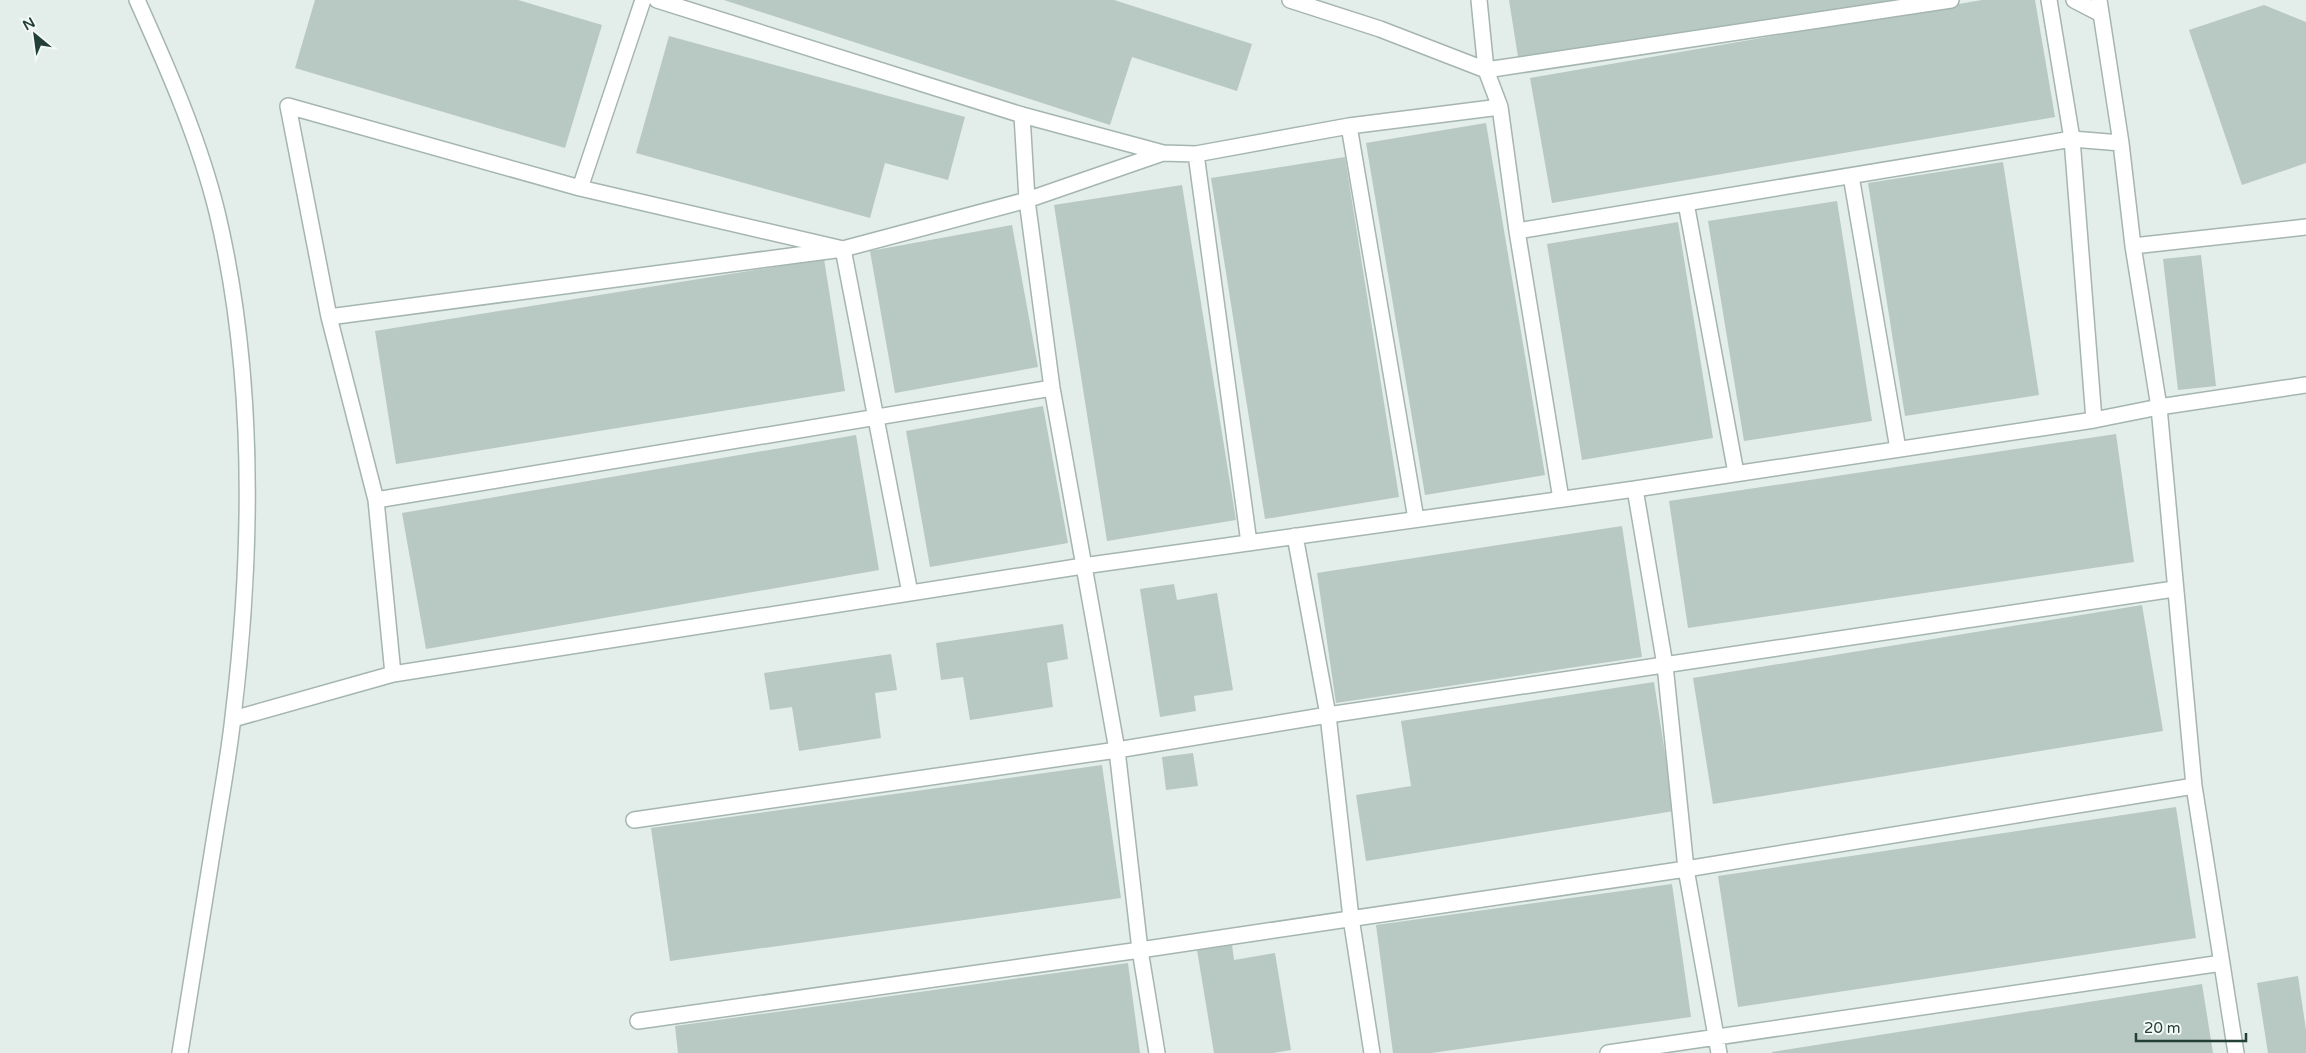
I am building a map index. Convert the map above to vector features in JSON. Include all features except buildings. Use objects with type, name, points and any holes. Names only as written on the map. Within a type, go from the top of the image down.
[{"type":"street","points":[[137,0],[181,103],[200,156],[216,210],[228,264],[237,320],[244,399],[246,479],[242,631],[233,719],[180,1053]]},
{"type":"street","points":[[580,188],[643,0]]},
{"type":"street","points":[[657,0],[1022,115],[1163,153],[1196,154],[1349,126],[1500,107]]},
{"type":"street","points":[[1290,0],[1380,29],[1486,70],[1951,0]]},
{"type":"street","points":[[1479,0],[1486,70],[1500,107],[1516,231],[1560,499]]},
{"type":"street","points":[[2049,0],[2072,139],[2094,420]]},
{"type":"street","points":[[2074,0],[2100,7],[2121,143],[2133,246],[2158,407],[2194,786],[2236,1053]]},
{"type":"street","points":[[393,674],[376,500],[329,317],[288,106],[580,188],[843,249]]},
{"type":"street","points":[[1022,115],[1027,200],[1052,388],[1117,750],[1140,950],[1157,1053]]},
{"type":"street","points":[[1349,126],[1416,519]]},
{"type":"street","points":[[1516,231],[2072,139],[2121,143]]},
{"type":"street","points":[[329,317],[843,249],[1027,200],[1163,153]]},
{"type":"street","points":[[1196,154],[1249,543]]},
{"type":"street","points":[[1851,176],[1898,449]]},
{"type":"street","points":[[1686,203],[1736,474]]},
{"type":"street","points":[[2133,246],[2306,227]]},
{"type":"street","points":[[843,249],[910,592]]},
{"type":"street","points":[[233,719],[393,674],[910,592],[1635,489],[2094,420],[2158,407],[2306,385]]},
{"type":"street","points":[[376,500],[1052,388]]},
{"type":"street","points":[[1635,489],[1665,665],[1686,869],[1719,1053]]},
{"type":"street","points":[[1295,536],[1328,715],[1351,918],[1372,1053]]},
{"type":"street","points":[[634,820],[1117,750],[1328,715],[2174,589]]},
{"type":"street","points":[[638,1021],[1140,950],[1686,869],[2194,786]]},
{"type":"street","points":[[1608,1053],[2222,963]]}]
